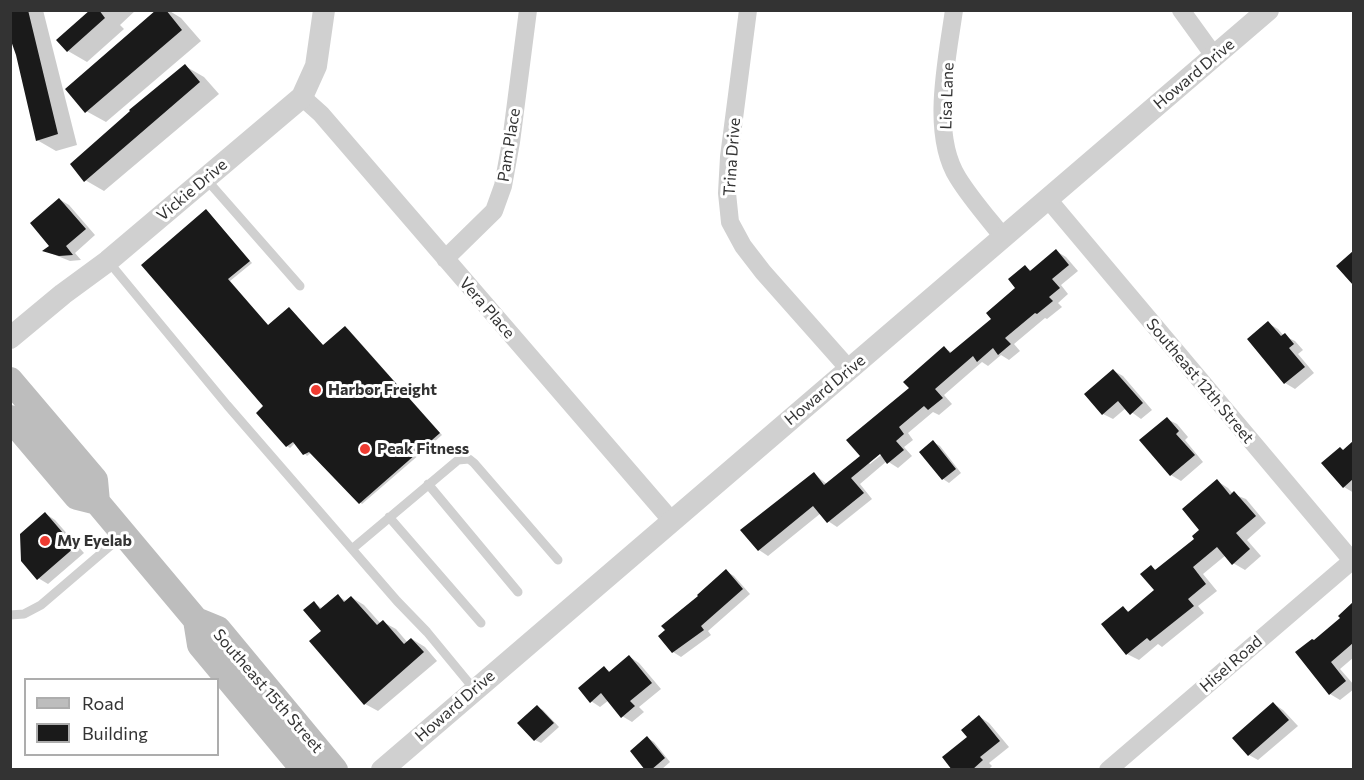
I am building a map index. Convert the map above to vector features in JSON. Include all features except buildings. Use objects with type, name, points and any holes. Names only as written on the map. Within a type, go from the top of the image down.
[{"type":"main road","name":"Southeast 15th Street","points":[[10,380],[94,480],[97,502],[196,620],[218,628],[334,770]]},
{"type":"main road","name":"Southeast 15th Street","points":[[12,424],[77,497],[97,502]]},
{"type":"main road","name":"Southeast 15th Street","points":[[196,620],[200,645],[304,770]]},
{"type":"street","name":"Vickie Drive","points":[[10,338],[63,294],[108,261],[302,97],[316,66],[324,10]]},
{"type":"street","name":"Pam Place","points":[[445,259],[494,211],[503,186],[528,10]]},
{"type":"street","name":"Trina Drive","points":[[748,10],[729,157],[727,194],[730,222],[743,246],[763,272],[849,369]]},
{"type":"street","name":"Lisa Lane","points":[[954,10],[945,79],[943,118],[948,152],[957,177],[1003,237]]},
{"type":"street","points":[[1181,10],[1215,57]]},
{"type":"street","name":"Howard Drive","points":[[382,770],[1268,10]]},
{"type":"street","name":"Vera Place","points":[[302,97],[321,114],[672,520]]},
{"type":"street","name":"Southeast 12th Street","points":[[1047,198],[1353,561]]},
{"type":"street","name":"Hisel Road","points":[[1108,770],[1353,561]]},
{"type":"lane","points":[[206,179],[300,286]]},
{"type":"lane","points":[[108,261],[220,396],[427,632],[474,689]]},
{"type":"lane","points":[[352,549],[458,460],[469,459],[558,560]]},
{"type":"lane","points":[[428,484],[518,592]]},
{"type":"lane","points":[[389,517],[481,623]]},
{"type":"lane","points":[[10,615],[24,614],[41,605],[124,534]]},
{"type":"place","name":"Harbor Freight","points":[[316,390]]},
{"type":"place","name":"Peak Fitness","points":[[365,449]]},
{"type":"place","name":"My Eyelab","points":[[45,541]]}]
